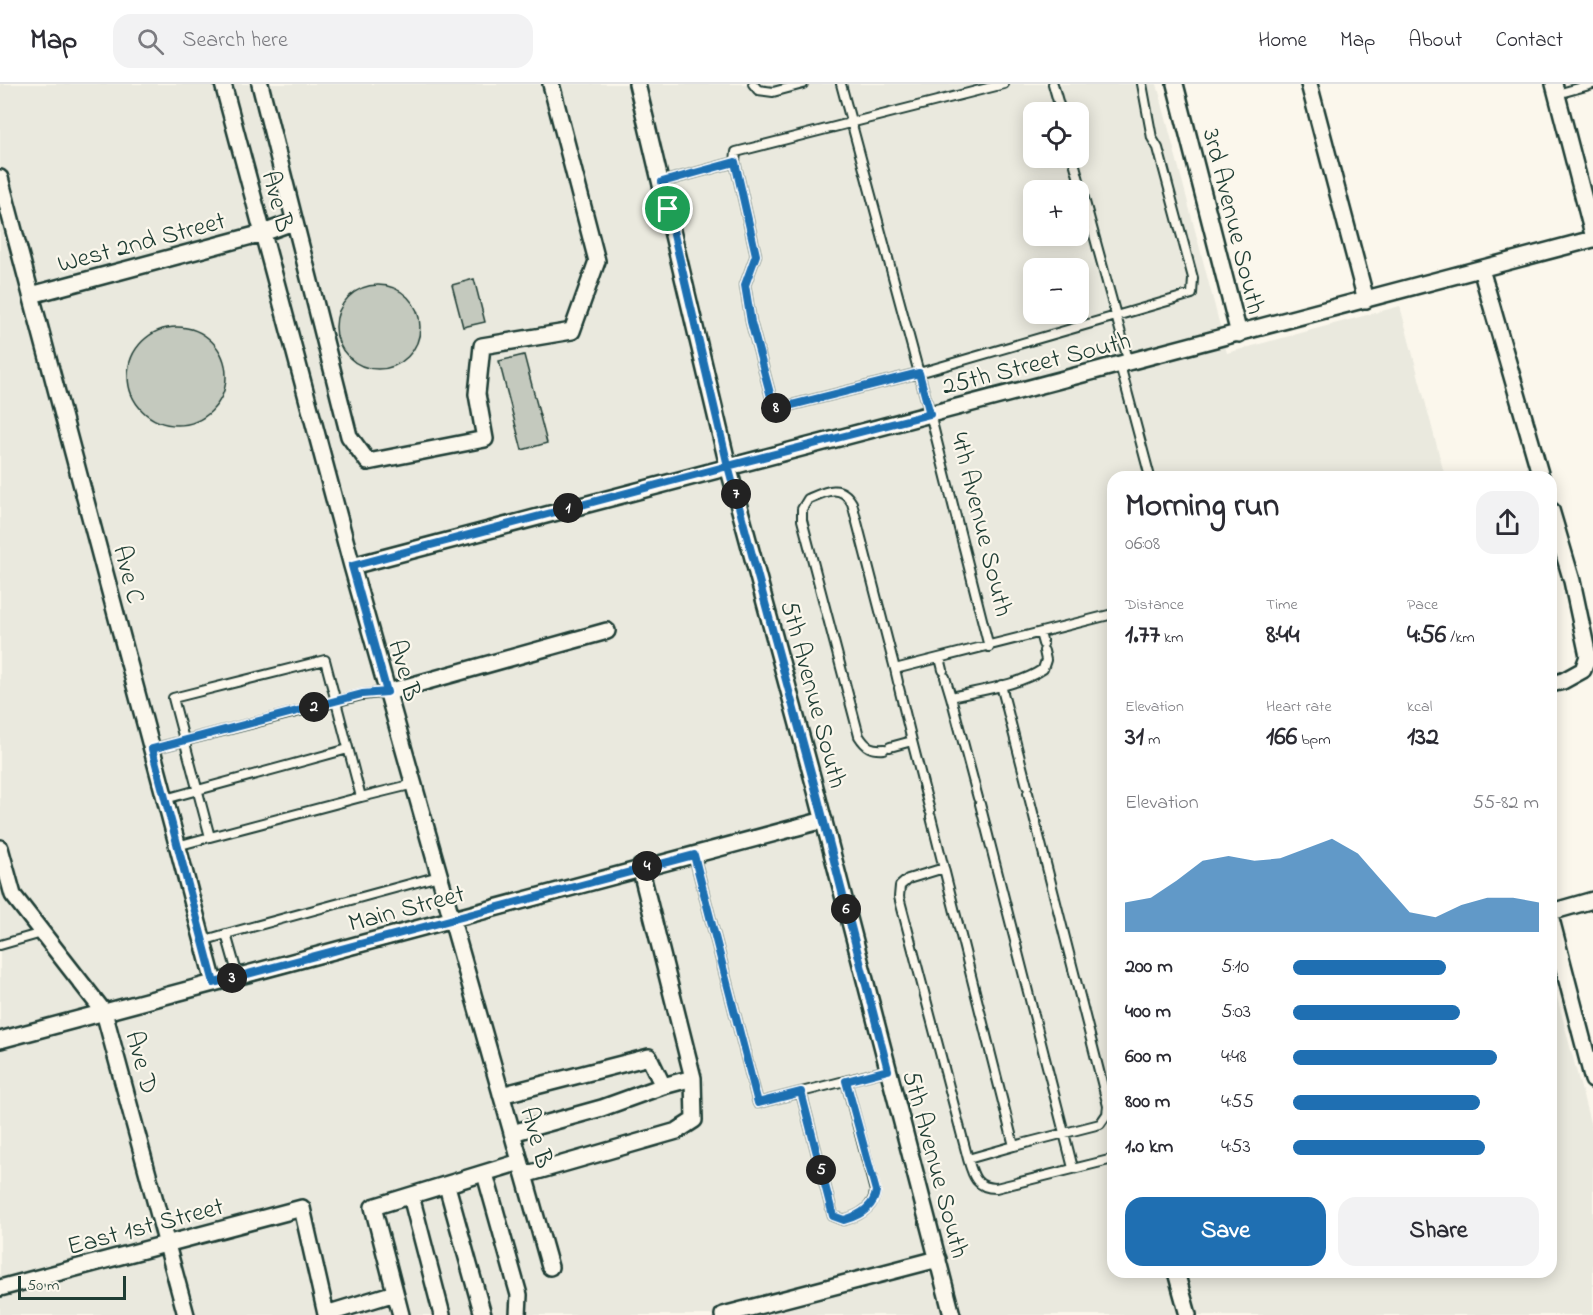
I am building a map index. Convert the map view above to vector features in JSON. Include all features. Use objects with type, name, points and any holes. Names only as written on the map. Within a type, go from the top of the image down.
[{"type":"street","name":"Ave B","points":[[223,84],[352,566],[550,1267]]},
{"type":"street","points":[[260,84],[293,222],[349,436],[368,462],[485,439],[477,394],[482,346],[572,331],[597,261],[550,84]]},
{"type":"street","name":"5th Avenue South","points":[[637,84],[728,466],[824,820],[952,1315]]},
{"type":"street","name":"3rd Avenue South","points":[[1175,84],[1239,334]]},
{"type":"street","points":[[1309,84],[1366,300]]},
{"type":"street","points":[[1555,89],[1593,234]]},
{"type":"street","name":"Ave C","points":[[0,178],[214,983]]},
{"type":"street","name":"West 2nd Street","points":[[31,295],[263,233],[293,222]]},
{"type":"street","name":"25th Street South","points":[[352,566],[1593,239]]},
{"type":"street","points":[[1481,269],[1539,471]]},
{"type":"street","points":[[1557,530],[1572,581],[1588,656],[1582,670],[1557,682]]},
{"type":"street","points":[[387,692],[607,631]]},
{"type":"street","name":"Main Street","points":[[0,1040],[640,867],[824,820]]},
{"type":"street","name":"Ave D","points":[[0,848],[13,895],[104,1012],[186,1315]]},
{"type":"street","points":[[402,1315],[373,1208],[485,1174],[522,1169],[677,1131],[694,1120],[693,1078],[640,867]]},
{"type":"street","points":[[1557,910],[1593,900]]},
{"type":"street","points":[[1557,938],[1586,1028],[1593,1080]]},
{"type":"street","points":[[501,1095],[650,1057],[663,1086]]},
{"type":"street","points":[[512,1133],[602,1108],[693,1078]]},
{"type":"street","points":[[485,1174],[519,1295],[518,1315]]},
{"type":"street","points":[[447,1186],[483,1315]]},
{"type":"street","points":[[411,1196],[442,1315]]},
{"type":"street","name":"East 1st Street","points":[[0,1288],[302,1208],[326,1314]]},
{"type":"street","points":[[723,1315],[938,1259]]},
{"type":"street","points":[[1178,1278],[1188,1315]]},
{"type":"street","points":[[326,1314],[396,1293]]},
{"type":"lane","points":[[753,84],[759,90],[773,92],[803,84]]},
{"type":"lane","name":"4th Avenue South","points":[[841,84],[930,414],[989,646]]},
{"type":"lane","points":[[1004,84],[735,153],[735,162],[756,255],[745,285],[751,322],[776,409],[919,373],[1192,294],[1193,278],[1158,148],[1152,138],[1142,84]]},
{"type":"lane","points":[[1053,84],[1058,102]]},
{"type":"lane","points":[[1555,89],[1593,84]]},
{"type":"lane","points":[[662,182],[735,162]]},
{"type":"lane","points":[[1076,168],[1116,315],[1149,471]]},
{"type":"lane","points":[[912,741],[874,750],[865,746],[859,736],[802,520],[802,509],[808,499],[837,490],[847,494],[852,503],[895,669],[1014,1146]]},
{"type":"lane","points":[[895,669],[1107,616]]},
{"type":"lane","points":[[951,697],[1035,675],[1043,669],[1046,660],[1040,633]]},
{"type":"lane","points":[[940,658],[1073,1168]]},
{"type":"lane","points":[[210,837],[173,698],[200,690],[325,660],[334,702],[362,797]]},
{"type":"lane","points":[[1001,685],[1107,1102]]},
{"type":"lane","points":[[152,749],[362,694],[387,692]]},
{"type":"lane","points":[[165,799],[348,749]]},
{"type":"lane","points":[[177,846],[414,784]]},
{"type":"lane","points":[[694,855],[758,1103],[888,1070]]},
{"type":"lane","points":[[944,868],[908,879],[900,886],[899,897],[968,1159],[977,1181],[986,1188],[996,1188],[1107,1160]]},
{"type":"lane","points":[[202,940],[439,876]]},
{"type":"lane","points":[[0,945],[42,933]]},
{"type":"lane","points":[[226,934],[238,976]]},
{"type":"lane","points":[[801,1092],[833,1216],[844,1220],[863,1213],[876,1191],[846,1081]]},
{"type":"lane","points":[[968,1159],[1100,1124],[1107,1114]]},
{"type":"shaded area","points":[[0,84],[1157,84],[1227,353],[1400,306],[1443,471],[1107,471],[1107,1278],[1557,1278],[1557,997],[1593,1134],[1593,1315],[0,1315]]},
{"type":"building","points":[[474,279],[485,322],[463,327],[452,285]]},
{"type":"building","points":[[378,285],[394,288],[408,297],[417,311],[420,327],[417,343],[408,357],[394,366],[378,369],[362,366],[348,357],[339,343],[336,327],[339,311],[348,297],[362,288]]},
{"type":"building","points":[[177,327],[196,331],[211,342],[222,357],[226,376],[222,395],[211,410],[196,421],[177,425],[158,421],[143,410],[132,395],[128,376],[132,357],[143,342],[158,331]]},
{"type":"building","points":[[524,355],[547,443],[522,450],[499,361]]},
{"type":"route","points":[[668,209],[662,182],[735,162],[756,255],[745,285],[751,322],[776,409],[919,373],[930,414],[728,466],[816,791],[888,1070],[846,1081],[876,1191],[863,1213],[844,1220],[833,1216],[801,1092],[758,1103],[694,855],[640,867],[214,983],[152,749],[362,694],[387,692],[352,566],[728,466],[668,209]]}]
